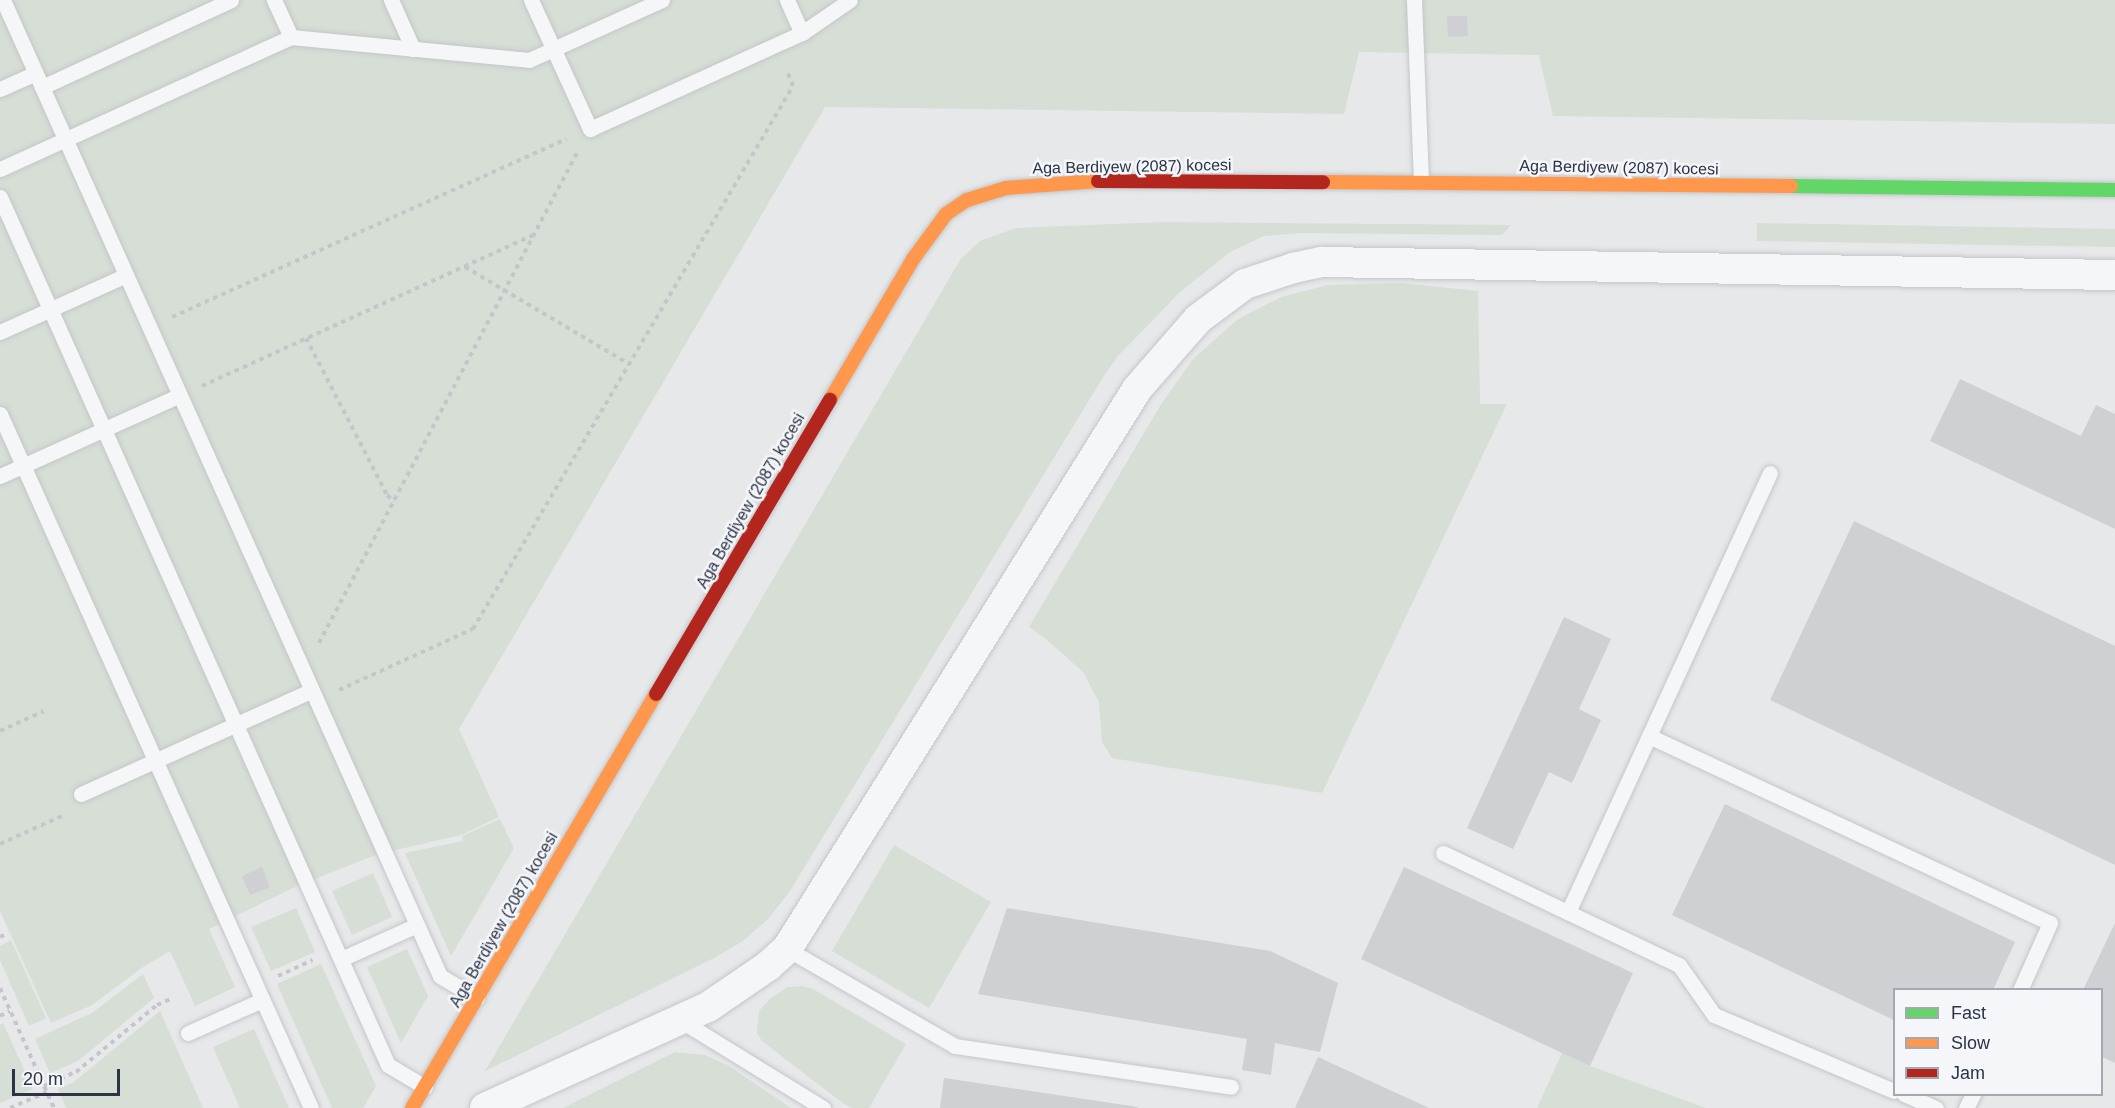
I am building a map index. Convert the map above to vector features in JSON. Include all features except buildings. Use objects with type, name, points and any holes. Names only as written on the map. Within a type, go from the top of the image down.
[{"type":"street","name":"Aga Berdiyew (2087) kocesi","points":[[412,1108],[913,258],[946,214],[967,200],[984,193],[1056,182],[1420,182],[2115,190]]},
{"type":"street","points":[[485,1108],[708,1007],[768,966],[787,950],[1137,389],[1198,320],[1245,284],[1293,267],[1322,262],[2115,275]]},
{"type":"lane","points":[[3,0],[440,976],[477,998]]},
{"type":"lane","points":[[0,89],[39,80],[231,0]]},
{"type":"lane","points":[[274,0],[291,37]]},
{"type":"lane","points":[[391,0],[413,49]]},
{"type":"lane","points":[[531,0],[590,129],[802,33],[850,0]]},
{"type":"lane","points":[[0,169],[291,37],[530,60],[662,0]]},
{"type":"lane","points":[[787,0],[802,33]]},
{"type":"lane","points":[[1414,0],[1420,182]]},
{"type":"lane","points":[[0,196],[388,1065],[425,1087]]},
{"type":"lane","points":[[0,332],[126,275]]},
{"type":"lane","points":[[0,476],[180,395]]},
{"type":"lane","points":[[0,414],[310,1108]]},
{"type":"lane","points":[[1568,912],[1770,473]]},
{"type":"lane","points":[[81,794],[236,724],[314,695]]},
{"type":"lane","points":[[1649,736],[2050,923],[2021,988]]},
{"type":"lane","points":[[1443,853],[1679,965],[1714,1015],[1893,1091]]},
{"type":"lane","points":[[339,954],[417,925]]},
{"type":"lane","points":[[787,950],[955,1046],[1231,1087]]},
{"type":"lane","points":[[188,1033],[259,993]]},
{"type":"lane","points":[[680,1020],[823,1108]]},
{"type":"lane","points":[[1906,1096],[1936,1108]]},
{"type":"path","points":[[314,695],[473,629],[793,86],[776,45]]},
{"type":"path","points":[[298,660],[315,652],[590,129]]},
{"type":"path","points":[[150,328],[590,129]]},
{"type":"path","points":[[180,395],[534,235]]},
{"type":"path","points":[[464,267],[629,364]]},
{"type":"path","points":[[306,338],[387,495],[394,501]]},
{"type":"path","points":[[0,731],[44,711]]},
{"type":"path","points":[[0,844],[71,812]]},
{"type":"path","points":[[0,937],[8,933]]},
{"type":"path","points":[[259,993],[339,954]]},
{"type":"path","points":[[0,988],[54,1108]]},
{"type":"path","points":[[44,1086],[76,1071],[157,1005],[173,998]]},
{"type":"path","points":[[0,1016],[10,1011]]},
{"type":"path","points":[[10,1108],[47,1092]]},
{"type":"shaded area","points":[[0,0],[2115,0],[2115,124],[1553,116],[1539,55],[1359,52],[1344,114],[825,107],[459,729],[499,817],[461,835],[378,854],[297,886],[209,929],[235,987],[195,1006],[170,951],[143,967],[92,1005],[51,1023],[0,911]]},
{"type":"shaded area","points":[[1165,222],[1511,225],[1502,235],[1300,233],[1264,236],[1230,252],[1179,293],[1118,356],[1105,374],[790,891],[769,918],[743,941],[714,958],[485,1071],[960,260],[980,241],[1016,228]]},
{"type":"shaded area","points":[[1757,223],[2115,229],[2115,247],[1757,241]]},
{"type":"shaded area","points":[[1400,283],[1478,291],[1480,404],[1507,404],[1322,793],[1112,758],[1102,742],[1099,702],[1083,672],[1029,627],[1160,406],[1193,359],[1238,319],[1281,297],[1328,285]]},
{"type":"shaded area","points":[[500,819],[514,848],[451,956],[405,853],[463,841],[462,836]]},
{"type":"shaded area","points":[[894,845],[991,902],[929,1008],[832,951]]},
{"type":"shaded area","points":[[373,873],[392,917],[352,935],[332,891]]},
{"type":"shaded area","points":[[296,908],[315,952],[271,971],[251,927]]},
{"type":"shaded area","points":[[11,940],[46,1018],[29,1026],[0,960],[0,946]]},
{"type":"shaded area","points":[[407,949],[428,996],[401,1043],[367,967]]},
{"type":"shaded area","points":[[321,964],[376,1086],[363,1108],[332,1108],[277,984]]},
{"type":"shaded area","points":[[143,974],[154,998],[78,1061],[50,1073],[35,1039],[92,1013]]},
{"type":"shaded area","points":[[803,986],[813,989],[906,1044],[869,1108],[852,1108],[844,1104],[762,1041],[757,1033],[759,1011],[771,998],[788,987]]},
{"type":"shaded area","points":[[160,1011],[203,1108],[66,1108],[58,1089],[74,1082]]},
{"type":"shaded area","points":[[3,1023],[33,1089],[0,1103],[0,1025]]},
{"type":"shaded area","points":[[254,1029],[289,1108],[240,1108],[213,1047]]},
{"type":"shaded area","points":[[675,1052],[705,1055],[729,1066],[791,1108],[563,1108]]},
{"type":"shaded area","points":[[1562,1053],[1590,1066],[1706,1108],[1537,1108]]},
{"type":"traffic: fast","points":[[1791,186],[2115,190]]},
{"type":"traffic: slow","points":[[830,400],[913,259],[946,214],[967,200],[1006,188],[1098,181]]},
{"type":"traffic: slow","points":[[1323,182],[1791,186]]},
{"type":"traffic: slow","points":[[412,1108],[656,694]]},
{"type":"traffic: jam","points":[[1098,181],[1323,182]]},
{"type":"traffic: jam","points":[[656,694],[830,400]]}]
